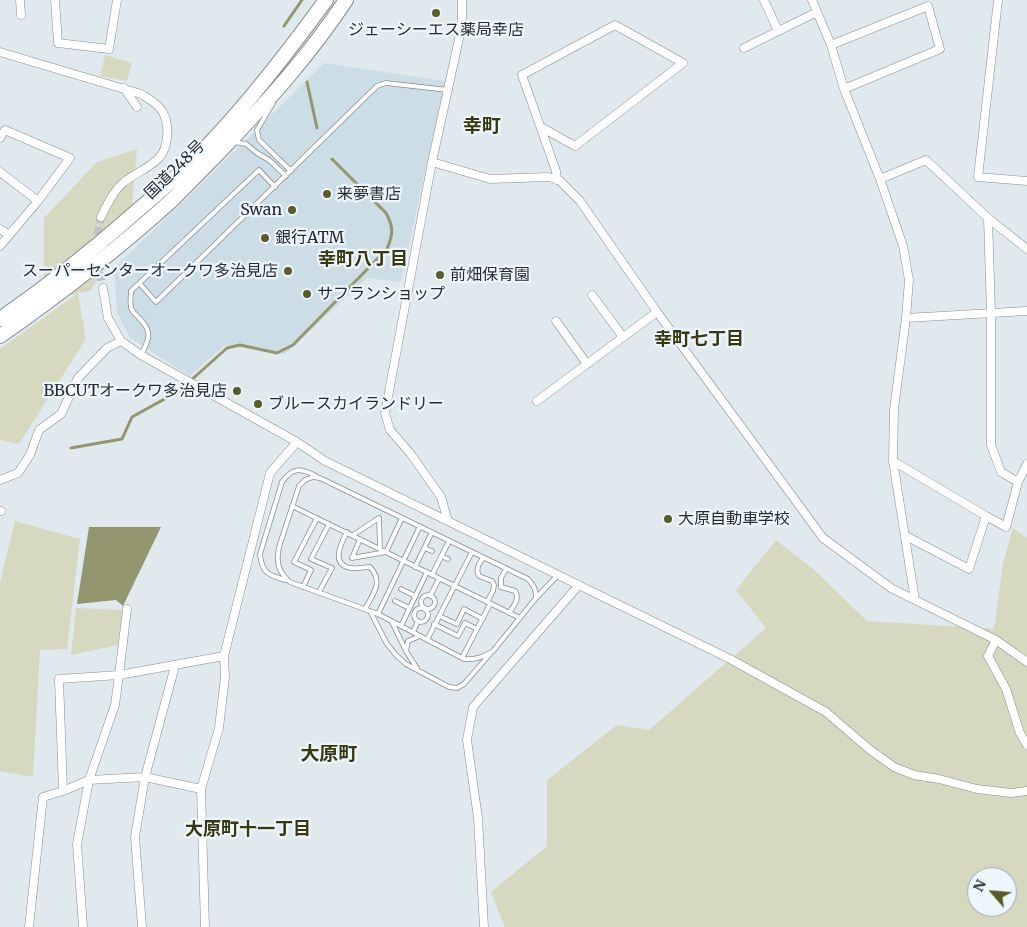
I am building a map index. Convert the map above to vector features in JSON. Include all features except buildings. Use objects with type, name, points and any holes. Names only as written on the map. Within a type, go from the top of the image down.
[{"type":"highway","name":"国道248号","points":[[0,319],[89,254],[171,182],[213,140],[259,89],[326,0]]},
{"type":"highway","name":"国道248号","points":[[0,336],[44,305],[104,258],[172,199],[276,91],[346,0]]},
{"type":"street","points":[[20,0],[21,15]]},
{"type":"street","points":[[55,0],[58,43],[109,49],[117,0]]},
{"type":"street","points":[[448,522],[441,497],[415,460],[390,430],[384,413],[432,162],[462,25],[462,0]]},
{"type":"street","points":[[764,0],[778,31]]},
{"type":"street","points":[[812,0],[831,45],[844,89],[880,179],[905,254],[910,280],[894,409],[893,460],[915,600]]},
{"type":"street","points":[[998,0],[978,177],[1027,181]]},
{"type":"street","points":[[831,45],[928,6],[940,49],[844,89]]},
{"type":"street","points":[[744,48],[817,12]]},
{"type":"street","points":[[541,127],[575,146],[683,63],[615,25],[522,75],[556,171],[557,180]]},
{"type":"street","points":[[0,52],[141,94],[154,101],[163,112],[168,141],[160,156],[143,171],[123,183],[110,200],[101,217]]},
{"type":"street","points":[[124,88],[136,107]]},
{"type":"street","points":[[0,138],[5,130],[70,158],[38,201],[0,246]]},
{"type":"street","points":[[880,179],[926,160],[988,218],[1027,249]]},
{"type":"street","points":[[432,162],[490,179],[548,177],[566,186],[580,201],[657,312],[823,538],[891,588],[996,640],[1027,662]]},
{"type":"street","points":[[0,172],[38,201]]},
{"type":"street","points":[[988,218],[991,313],[991,445],[1001,472],[1018,482]]},
{"type":"street","points":[[0,229],[9,235]]},
{"type":"street","points":[[103,288],[108,318],[121,341],[332,464],[730,659],[826,712],[869,749],[894,767],[914,775],[940,779],[977,789],[1011,793],[1027,791]]},
{"type":"street","points":[[592,295],[623,337]]},
{"type":"street","points":[[906,318],[1027,311]]},
{"type":"street","points":[[537,401],[657,312]]},
{"type":"street","points":[[556,321],[587,364]]},
{"type":"street","points":[[0,480],[18,473],[30,455],[39,430],[61,414],[78,378],[107,348],[121,341]]},
{"type":"street","points":[[206,927],[201,789],[219,728],[225,676],[224,656],[270,473],[296,442]]},
{"type":"street","points":[[893,460],[1006,526],[1018,482],[1027,464]]},
{"type":"street","points":[[906,536],[969,568],[986,516]]},
{"type":"street","points":[[484,927],[478,818],[467,740],[473,707],[579,585]]},
{"type":"street","points":[[83,927],[77,844],[89,780],[115,706],[127,609]]},
{"type":"street","points":[[996,640],[988,656],[1006,688],[1020,733],[1027,745]]},
{"type":"street","points":[[63,792],[59,679],[119,675],[224,656]]},
{"type":"street","points":[[142,927],[135,838],[145,777],[176,666]]},
{"type":"street","points":[[28,927],[42,798],[63,792],[89,780],[145,777],[201,789]]},
{"type":"lane","points":[[140,284],[156,302],[377,86],[386,83],[448,90]]},
{"type":"lane","points":[[276,91],[271,108],[257,130],[257,135],[259,140],[291,171]]},
{"type":"lane","points":[[228,143],[238,141],[246,144],[269,160],[286,176]]},
{"type":"lane","points":[[141,354],[150,339],[149,331],[143,321],[132,310],[130,302],[131,290],[140,284],[258,170],[275,187]]},
{"type":"lane","points":[[493,650],[484,657],[473,660],[462,658],[378,614],[271,576],[265,571],[261,565],[260,554],[282,482],[287,475],[294,470],[300,470],[320,478],[528,579],[534,586],[536,598]]},
{"type":"lane","points":[[290,582],[282,576],[278,567],[277,557],[299,486],[305,480],[313,477],[320,478]]},
{"type":"lane","points":[[292,506],[520,618]]},
{"type":"lane","points":[[303,587],[312,570],[294,562],[317,518]]},
{"type":"lane","points":[[353,535],[379,518],[380,549]]},
{"type":"lane","points":[[386,552],[402,518]]},
{"type":"lane","points":[[319,592],[332,568],[311,559],[329,524]]},
{"type":"lane","points":[[378,614],[420,526]]},
{"type":"lane","points":[[347,532],[339,548],[338,556],[342,564],[348,568],[370,567],[376,574],[377,582],[367,610]]},
{"type":"lane","points":[[415,566],[432,532]]},
{"type":"lane","points":[[360,539],[352,558],[386,552]]},
{"type":"lane","points":[[432,575],[449,541]]},
{"type":"lane","points":[[424,548],[432,551]]},
{"type":"lane","points":[[427,640],[472,552]]},
{"type":"lane","points":[[441,556],[448,559]]},
{"type":"lane","points":[[462,658],[483,618],[493,591],[494,585],[492,581],[479,576],[477,572],[477,567],[483,558]]},
{"type":"lane","points":[[506,569],[501,578],[501,587],[514,591],[517,595],[517,600],[510,613]]},
{"type":"lane","points":[[400,626],[427,572]]},
{"type":"lane","points":[[367,610],[392,650],[406,664],[449,687],[457,688],[464,684],[536,598],[558,575]]},
{"type":"lane","points":[[430,596],[439,579]]},
{"type":"lane","points":[[401,589],[415,596]]},
{"type":"lane","points":[[418,621],[424,621],[427,618],[428,614],[421,604],[425,596],[430,596]]},
{"type":"lane","points":[[418,621],[415,616],[420,608],[429,609],[434,605],[434,600],[430,596]]},
{"type":"lane","points":[[395,601],[409,608]]},
{"type":"lane","points":[[439,616],[456,624],[464,609],[483,618]]},
{"type":"lane","points":[[392,621],[406,651],[419,671]]},
{"type":"lane","points":[[413,632],[418,621]]},
{"type":"lane","points":[[434,624],[458,636],[465,623],[477,629]]},
{"type":"lane","points":[[406,651],[408,642],[420,636]]},
{"type":"shaded area","points":[[105,55],[132,63],[127,81],[100,76]]},
{"type":"shaded area","points":[[324,63],[445,81],[401,282],[367,278],[285,354],[225,345],[190,376],[130,338],[117,313],[114,268]]},
{"type":"shaded area","points":[[137,149],[130,228],[90,291],[78,293],[86,339],[19,444],[0,440],[0,349],[77,294],[44,300],[44,218],[97,162]]},
{"type":"shaded area","points":[[15,521],[80,539],[67,649],[40,650],[33,777],[0,771],[0,583]]},
{"type":"shaded area","points":[[89,527],[161,527],[123,606],[116,600],[77,604]]},
{"type":"shaded area","points":[[1013,528],[1027,538],[1027,927],[505,927],[491,892],[547,846],[547,780],[617,725],[649,730],[766,628],[736,590],[776,540],[812,568],[867,621],[994,629],[1003,563]]},
{"type":"shaded area","points":[[76,608],[123,610],[118,645],[71,655]]},
{"type":"waterway","points":[[284,26],[302,0]]},
{"type":"waterway","points":[[307,82],[317,128]]},
{"type":"waterway","points":[[71,448],[122,439],[132,417],[179,391],[227,348],[240,345],[277,353],[293,345],[387,249],[392,231],[386,213],[332,159]]},
{"type":"tunnel","points":[[97,247],[101,217]]},
{"type":"tunnel","points":[[97,261],[103,288]]},
{"type":"place","name":"ジェーシーエス薬局幸店","points":[[436,13]]},
{"type":"place","name":"来夢書店","points":[[327,194]]},
{"type":"place","name":"Swan","points":[[292,210]]},
{"type":"place","name":"銀行ATM","points":[[265,238]]},
{"type":"place","name":"スーパーセンターオークワ多治見店","points":[[288,271]]},
{"type":"place","name":"前畑保育園","points":[[440,275]]},
{"type":"place","name":"サフランショップ","points":[[307,294]]},
{"type":"place","name":"BBCUTオークワ多治見店","points":[[237,391]]},
{"type":"place","name":"ブルースカイランドリー","points":[[258,404]]},
{"type":"place","name":"大原自動車学校","points":[[668,519]]},
{"type":"district","name":"幸町","points":[[482,127]]},
{"type":"district","name":"幸町八丁目","points":[[363,260]]},
{"type":"district","name":"幸町七丁目","points":[[699,340]]},
{"type":"district","name":"大原町","points":[[329,755]]},
{"type":"district","name":"大原町十一丁目","points":[[248,830]]}]
